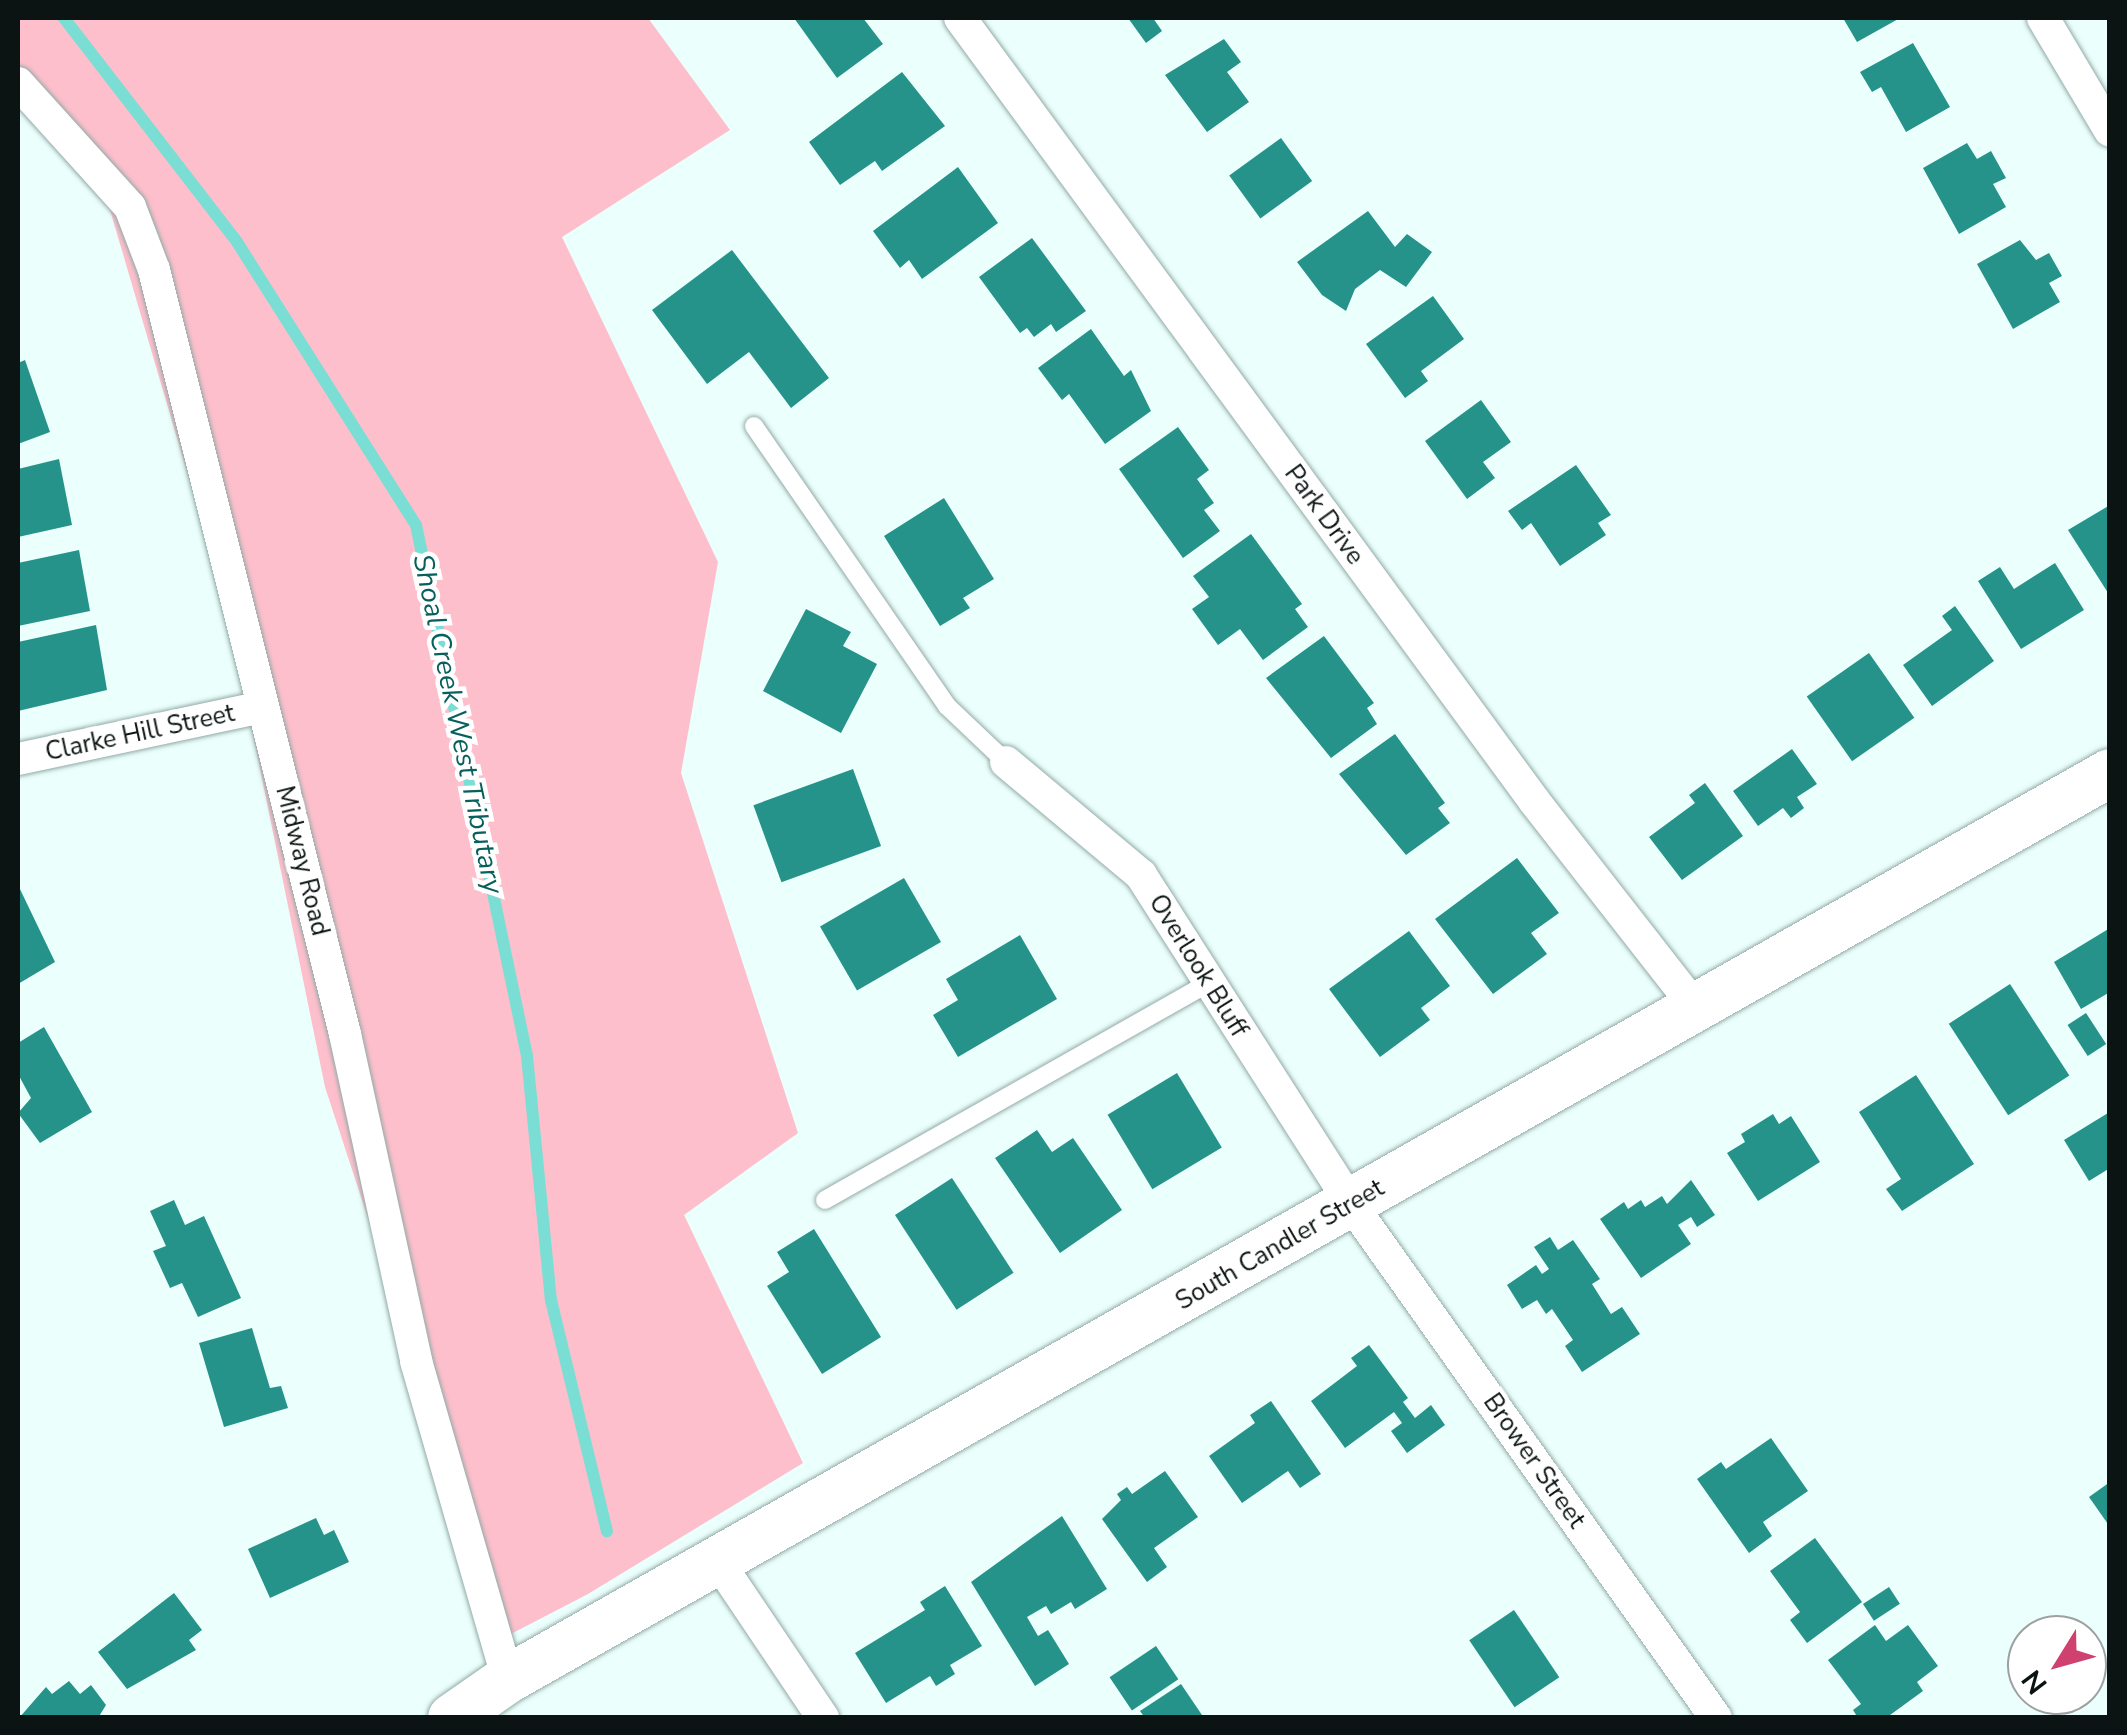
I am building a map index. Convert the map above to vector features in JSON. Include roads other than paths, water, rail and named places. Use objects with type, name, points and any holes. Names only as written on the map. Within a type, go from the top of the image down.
[{"type":"main road","name":"South Candler Street","points":[[452,1718],[508,1679],[2110,773]]},
{"type":"street","name":"Park Drive","points":[[960,18],[1535,802],[1696,1007]]},
{"type":"street","points":[[2043,18],[2110,131]]},
{"type":"street","name":"Midway Road","points":[[18,83],[130,208],[154,270],[345,1034],[416,1361],[508,1679]]},
{"type":"street","name":"Clarke Hill Street","points":[[18,759],[263,706]]},
{"type":"street","name":"Overlook Bluff","points":[[1006,762],[1140,875],[1352,1204]]},
{"type":"street","name":"Brower Street","points":[[1352,1204],[1716,1718]]},
{"type":"street","points":[[719,1563],[823,1718]]},
{"type":"lane","points":[[754,426],[947,706],[1006,762]]},
{"type":"lane","points":[[825,1200],[1208,983]]},
{"type":"waterway","name":"Shoal Creek West Tributary","points":[[64,18],[237,242],[416,525],[527,1056],[551,1300],[607,1531]]}]
